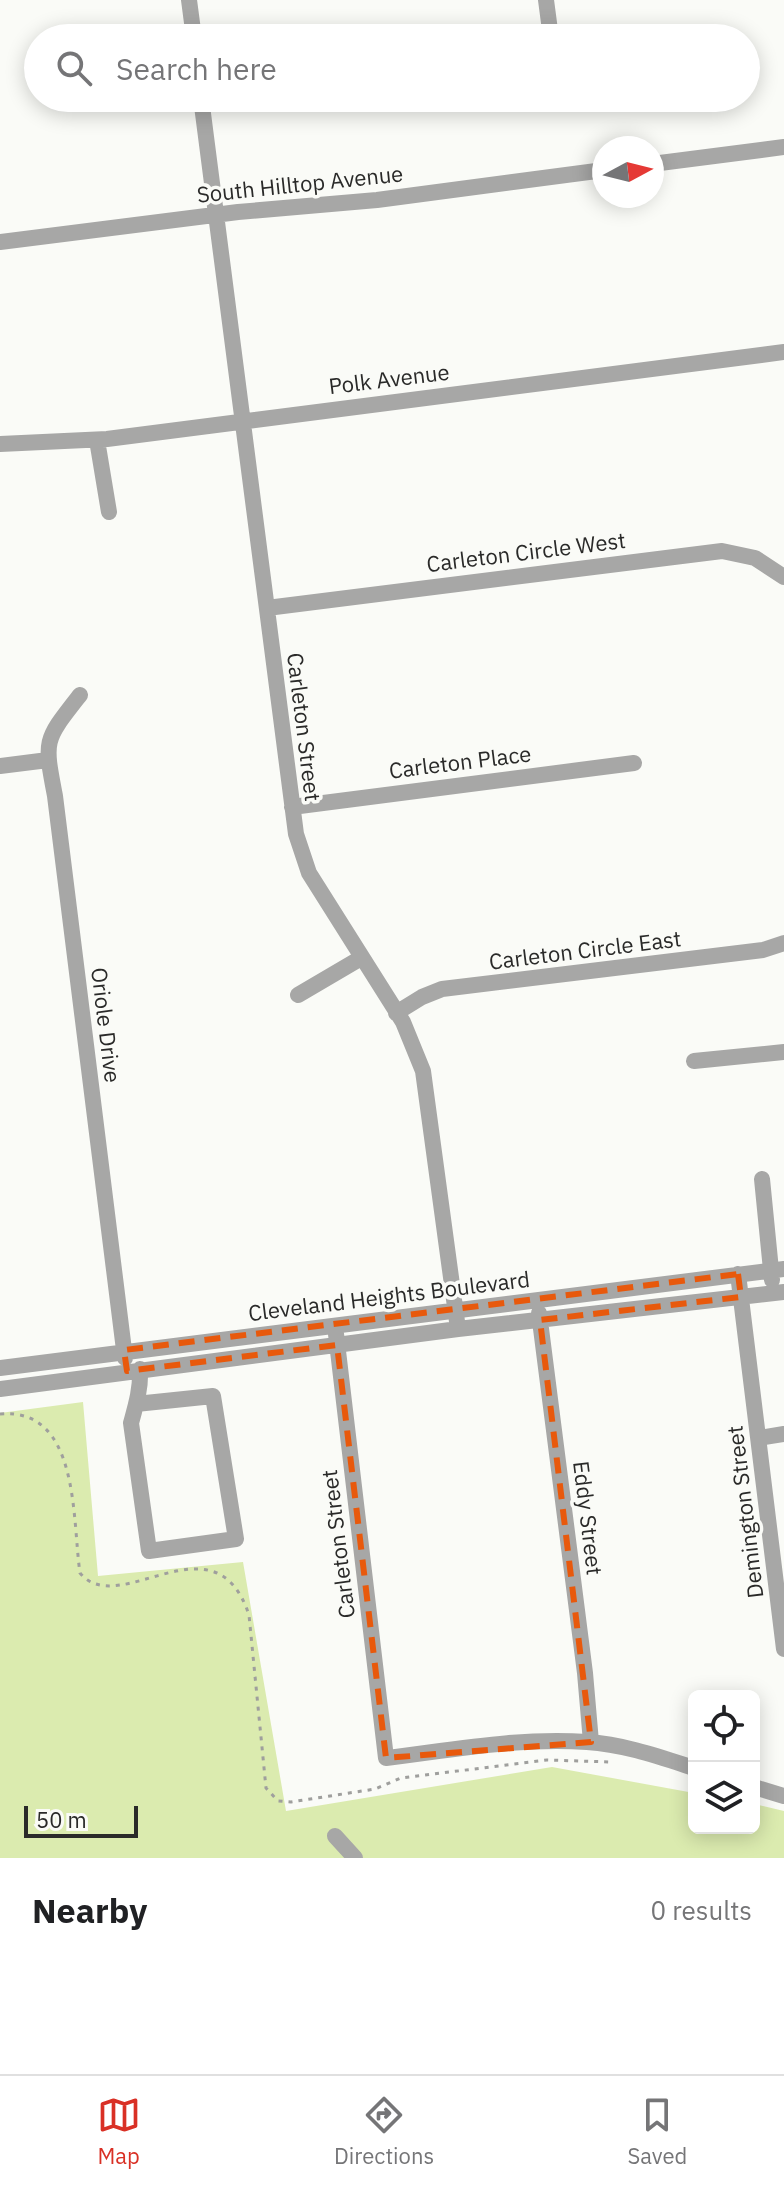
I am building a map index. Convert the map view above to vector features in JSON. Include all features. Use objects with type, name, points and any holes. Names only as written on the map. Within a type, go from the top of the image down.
[{"type":"street","points":[[189,0],[192,24]]},
{"type":"street","points":[[546,0],[549,24]]},
{"type":"street","name":"Carleton Street","points":[[203,112],[296,834],[309,873],[403,1022],[423,1071],[458,1329]]},
{"type":"street","points":[[664,162],[784,147]]},
{"type":"street","name":"South Hilltop Avenue","points":[[0,242],[216,214],[377,200],[592,172]]},
{"type":"street","name":"Polk Avenue","points":[[0,444],[97,440],[784,352]]},
{"type":"street","points":[[97,440],[109,512]]},
{"type":"street","name":"Carleton Circle West","points":[[267,608],[722,551],[755,558],[784,577]]},
{"type":"street","name":"Oriole Drive","points":[[80,695],[57,724],[48,742],[48,760],[124,1350],[141,1387],[136,1404],[131,1423],[149,1551],[236,1539],[213,1396],[136,1404]]},
{"type":"street","points":[[0,766],[48,760]]},
{"type":"street","name":"Carleton Place","points":[[292,807],[634,763]]},
{"type":"street","name":"Carleton Circle East","points":[[396,1013],[442,989],[782,950]]},
{"type":"street","points":[[298,995],[361,958]]},
{"type":"street","points":[[694,1061],[784,1052]]},
{"type":"street","points":[[762,1179],[778,1293]]},
{"type":"street","name":"Cleveland Heights Boulevard","points":[[0,1368],[777,1269]]},
{"type":"street","name":"Demington Street","points":[[738,1274],[784,1649]]},
{"type":"street","name":"Cleveland Heights Boulevard","points":[[0,1389],[458,1329],[778,1293]]},
{"type":"street","name":"Eddy Street","points":[[537,1300],[591,1742]]},
{"type":"street","name":"Carleton Street","points":[[335,1324],[386,1758],[493,1745],[591,1742]]},
{"type":"street","points":[[759,1438],[784,1434]]},
{"type":"street","points":[[591,1742],[688,1766]]},
{"type":"street","points":[[760,1789],[784,1796]]},
{"type":"street","points":[[335,1836],[355,1858]]},
{"type":"path","points":[[0,1414],[21,1413],[35,1419],[52,1434],[61,1450],[67,1470],[80,1573],[86,1581],[99,1587],[112,1587],[182,1570],[203,1570],[231,1582],[242,1594],[249,1615],[266,1788],[278,1801],[291,1802],[375,1789],[401,1778],[547,1760],[613,1762]]},
{"type":"highlighted area","points":[[738,1274],[741,1297],[540,1320],[591,1742],[386,1758],[337,1345],[127,1371],[124,1350]]},
{"type":"green space","points":[[83,1402],[98,1576],[243,1562],[286,1811],[552,1767],[688,1792],[688,1834],[760,1834],[760,1805],[784,1811],[784,1858],[0,1858],[0,1413]]}]
